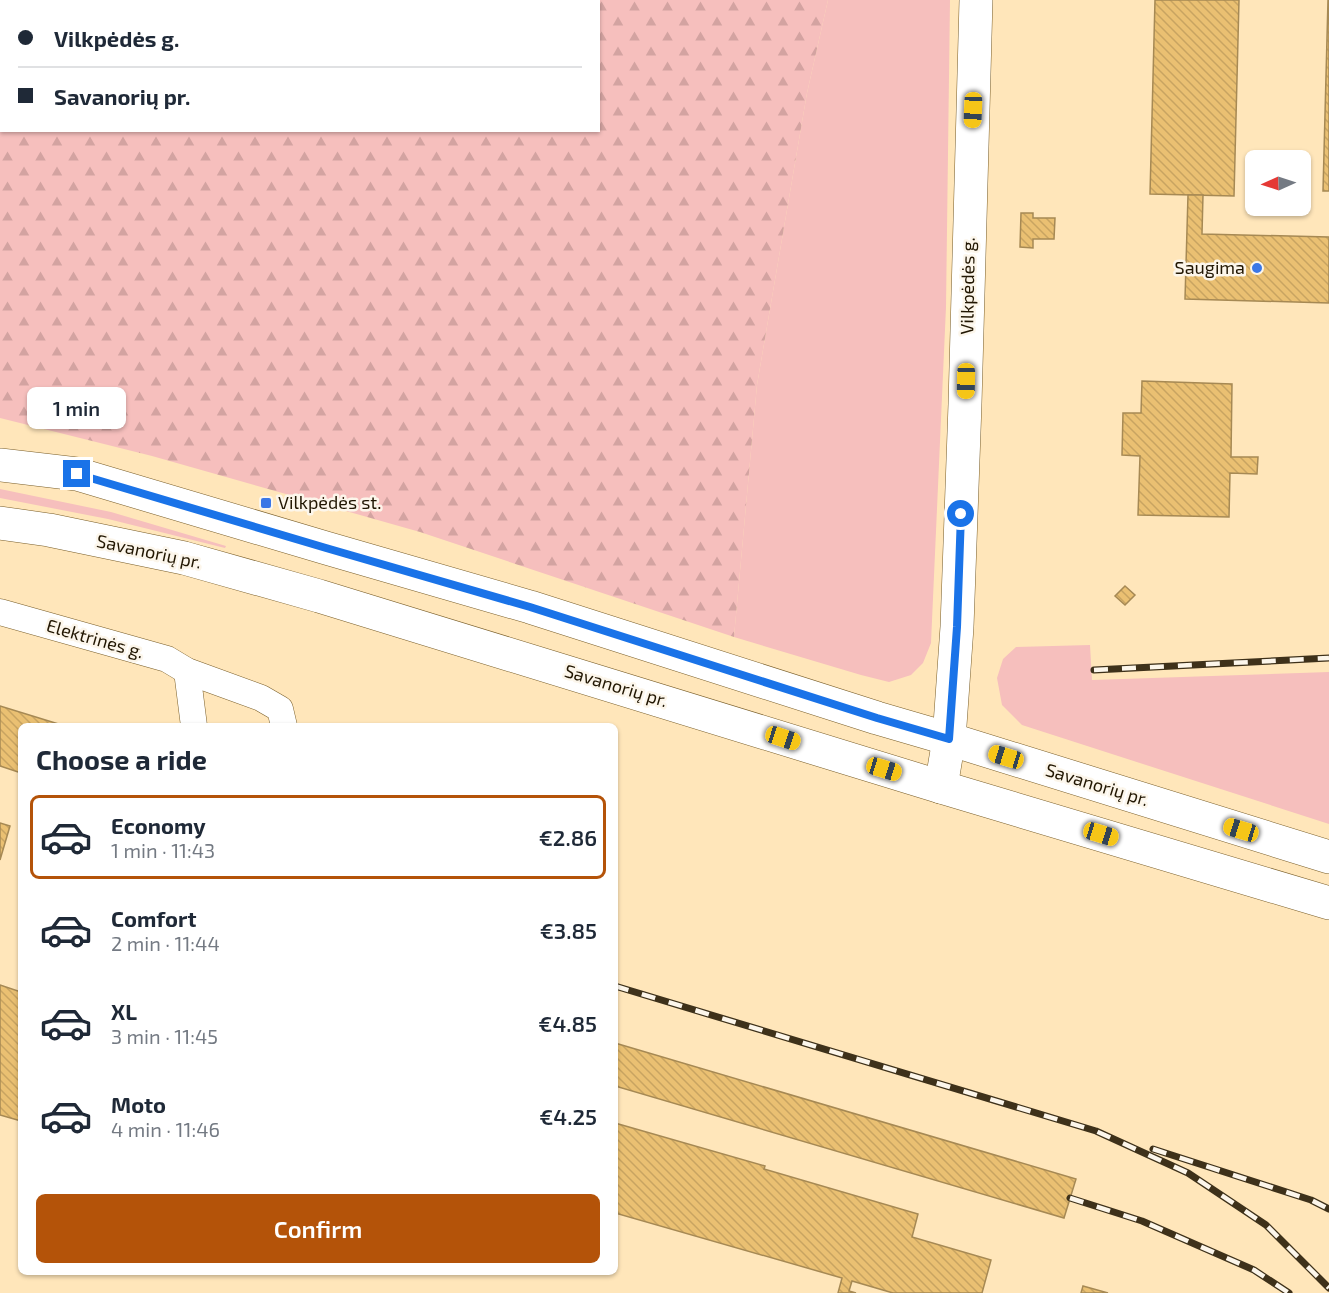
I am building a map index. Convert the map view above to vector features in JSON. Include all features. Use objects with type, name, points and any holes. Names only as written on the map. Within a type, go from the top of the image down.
[{"type":"main road","name":"Vilkpėdės g.","points":[[941,787],[949,739],[957,627],[976,0]]},
{"type":"main road","points":[[0,454],[77,474]]},
{"type":"main road","name":"Savanorių pr.","points":[[0,465],[77,474],[530,607],[866,715],[1329,858]]},
{"type":"main road","name":"Savanorių pr.","points":[[0,523],[49,530],[184,558],[319,596],[941,787],[1329,903]]},
{"type":"street","name":"Elektrinės g.","points":[[0,612],[166,659],[187,671],[261,698],[280,709],[283,723]]},
{"type":"street","points":[[187,671],[194,723]]},
{"type":"green space","points":[[600,0],[828,0],[807,93],[757,385],[734,637],[420,532],[152,456],[0,418],[0,132],[600,132]]},
{"type":"green space","points":[[828,0],[950,0],[946,307],[931,643],[923,663],[911,675],[889,682],[734,637],[757,385],[807,93]]},
{"type":"green space","points":[[0,489],[111,512],[226,546],[225,548],[108,519],[0,498]]},
{"type":"green space","points":[[1090,645],[1092,680],[1329,672],[1329,824],[1022,725],[1002,705],[997,678],[1003,659],[1016,647]]},
{"type":"building","points":[[1155,0],[1239,0],[1234,196],[1150,194]]},
{"type":"building","points":[[1328,0],[1329,191],[1323,191]]},
{"type":"building","name":"Saugima","points":[[1188,195],[1203,195],[1202,234],[1329,237],[1329,303],[1185,299]]},
{"type":"building","points":[[1021,213],[1033,213],[1033,218],[1055,218],[1054,239],[1033,239],[1033,248],[1020,247]]},
{"type":"building","points":[[1142,381],[1232,384],[1231,457],[1258,457],[1257,474],[1230,473],[1229,517],[1138,515],[1140,456],[1122,455],[1123,413],[1141,413]]},
{"type":"building","points":[[1125,586],[1135,595],[1125,605],[1115,596]]},
{"type":"building","points":[[0,706],[55,723],[18,723],[18,772],[0,766]]},
{"type":"building","points":[[0,823],[10,826],[0,860]]},
{"type":"building","points":[[0,985],[18,991],[18,1120],[0,1115]]},
{"type":"building","points":[[618,1044],[1076,1179],[1064,1218],[618,1087]]},
{"type":"building","points":[[618,1124],[765,1166],[764,1169],[918,1214],[912,1237],[991,1260],[982,1293],[893,1293],[852,1281],[849,1291],[856,1293],[838,1293],[842,1278],[618,1214]]},
{"type":"building","points":[[1083,1286],[1108,1293],[1081,1293]]},
{"type":"railway","points":[[1094,670],[1329,658]]},
{"type":"railway","points":[[618,987],[1096,1131],[1188,1173],[1266,1225],[1329,1288]]},
{"type":"railway","points":[[1153,1149],[1311,1200],[1329,1209]]},
{"type":"railway","points":[[1070,1198],[1142,1221],[1254,1270],[1289,1293]]},
{"type":"place","name":"Saugima","points":[[1257,268]]},
{"type":"place","name":"Vilkpėdės st.","points":[[266,503]]},
{"type":"route","points":[[77,474],[530,607],[949,739],[957,627],[961,514]]}]
